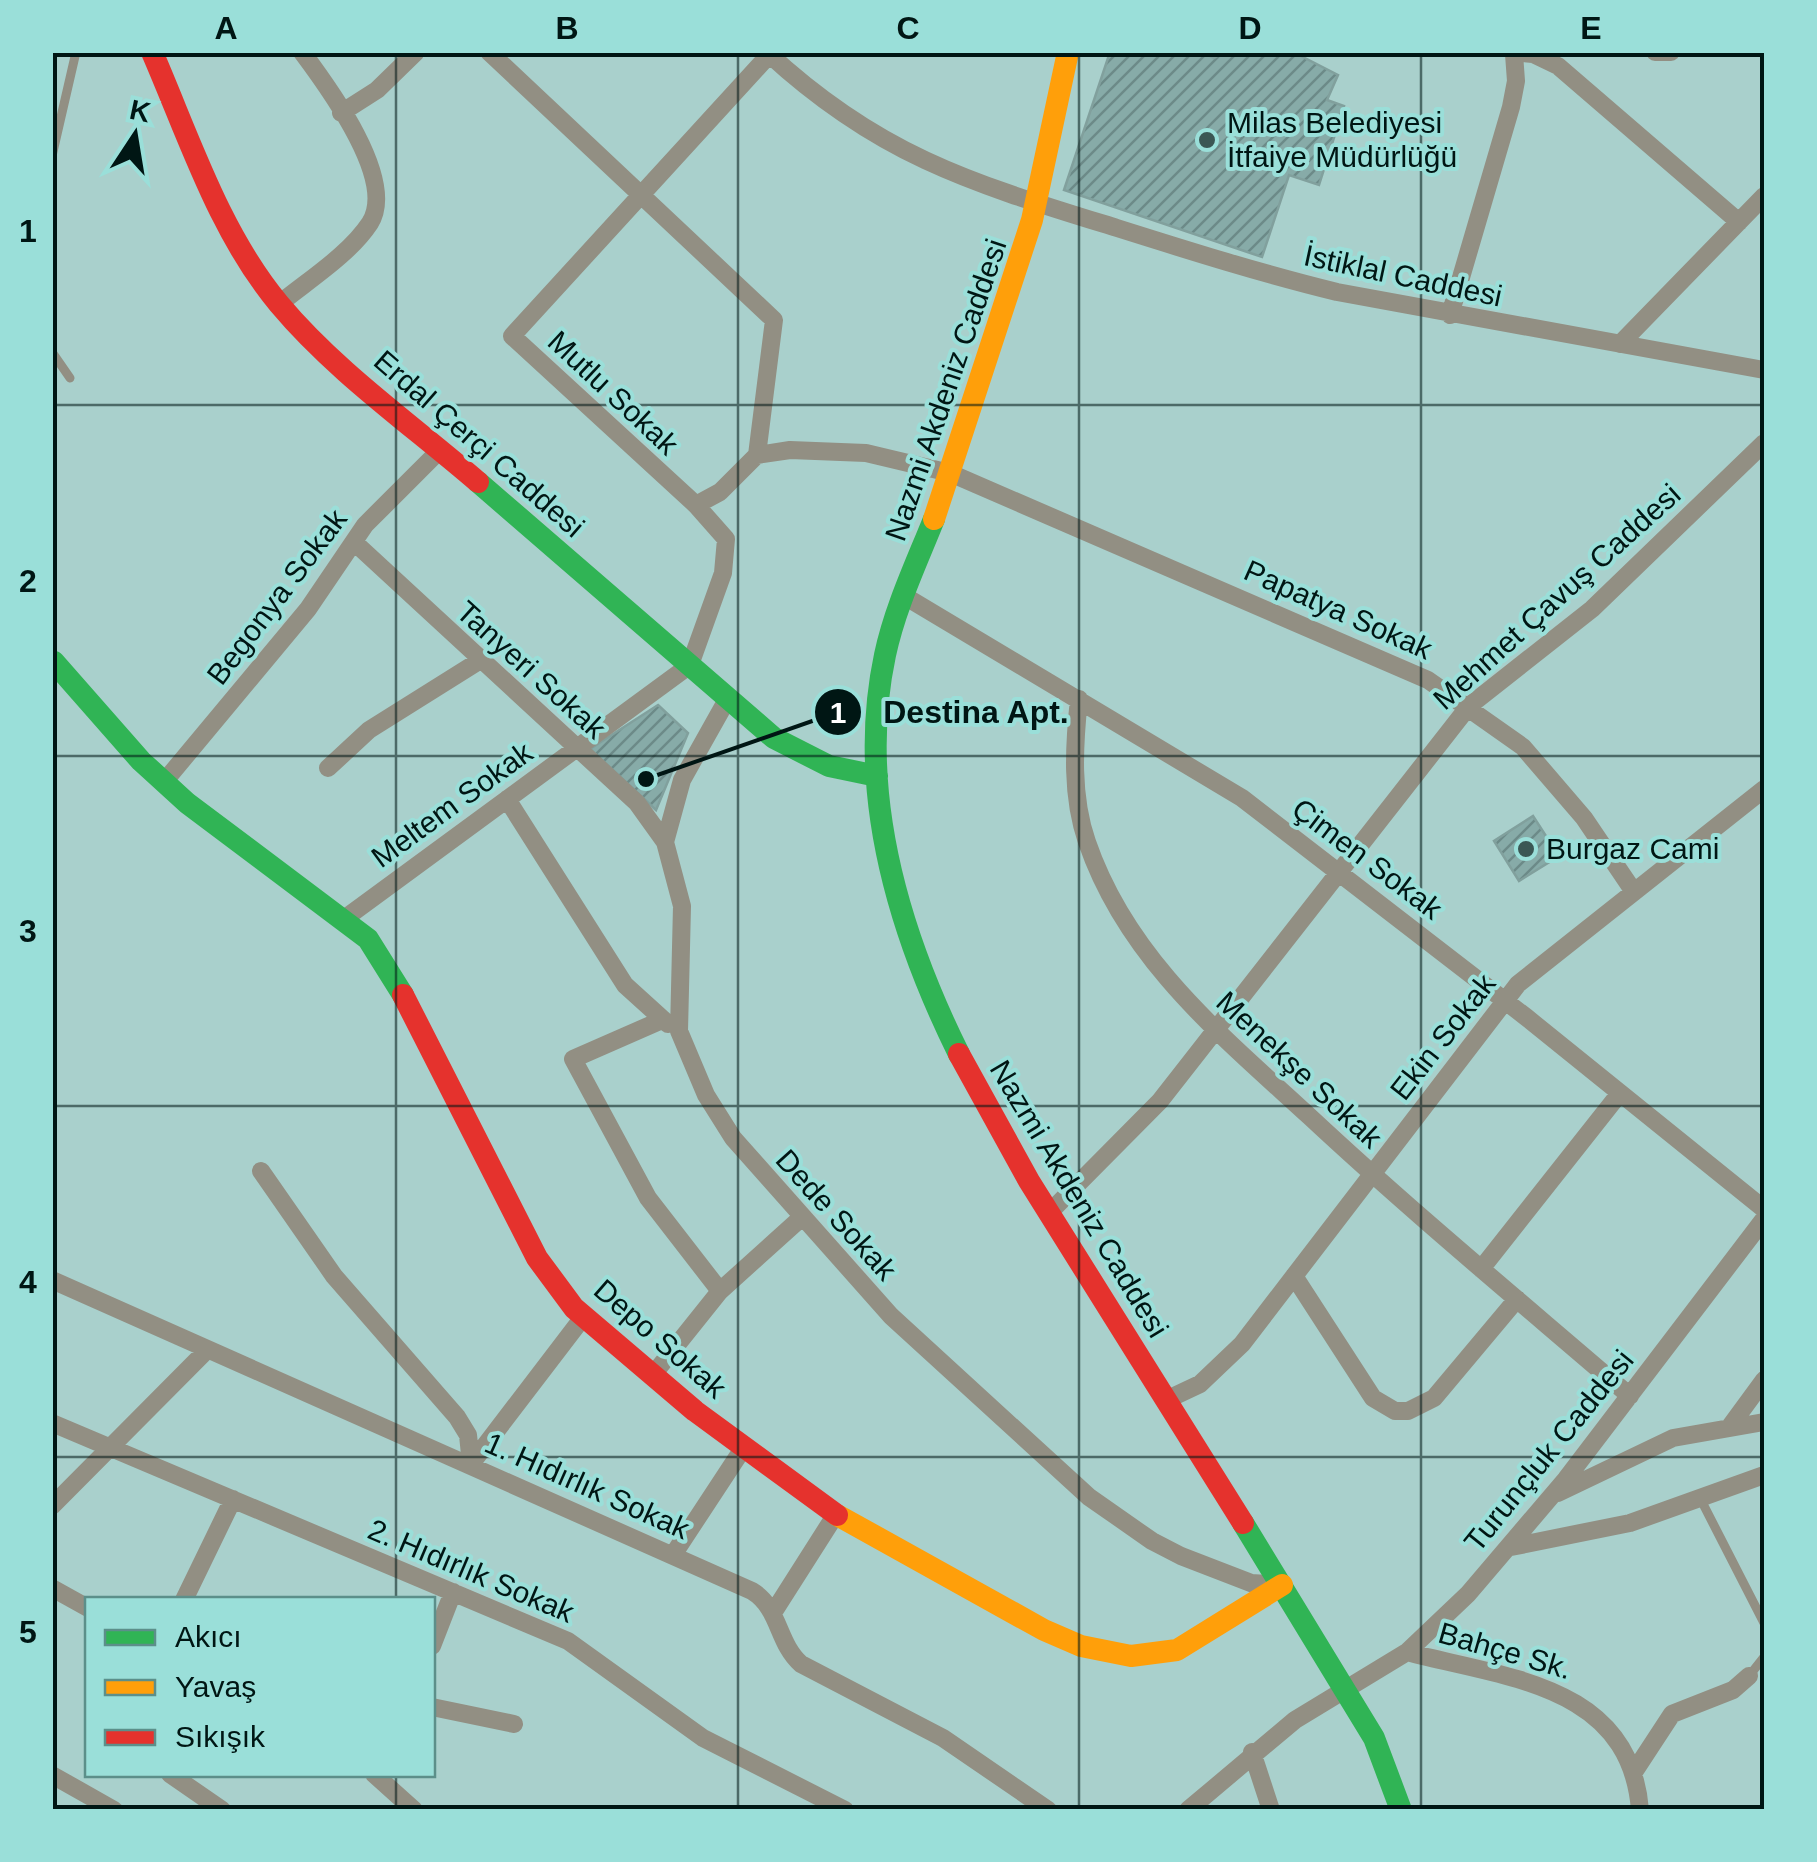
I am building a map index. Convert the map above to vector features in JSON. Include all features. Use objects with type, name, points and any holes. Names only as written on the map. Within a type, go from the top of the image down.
[{"type":"street","name":"Erdal Çerçi Caddesi","points":[[152,52],[242,253],[278,305],[774,738],[804,755],[877,776]]},
{"type":"street","points":[[278,305],[358,238],[377,209],[376,174],[302,52]]},
{"type":"street","points":[[341,114],[377,90],[416,52]]},
{"type":"street","points":[[489,52],[774,320],[758,454],[720,492],[696,505]]},
{"type":"street","name":"Nazmi Akdeniz Caddesi","points":[[1068,52],[1038,204],[950,473],[885,654],[879,691],[877,776],[887,859],[919,959],[966,1070],[1049,1214],[1348,1691],[1388,1771],[1401,1810]]},
{"type":"street","points":[[1655,52],[1672,52]]},
{"type":"street","name":"Mutlu Sokak","points":[[690,665],[723,574],[726,539],[696,505],[512,336],[768,54]]},
{"type":"street","name":"İstiklal Caddesi","points":[[768,54],[818,97],[914,158],[991,191],[1268,276],[1450,315],[1764,370]]},
{"type":"street","points":[[1450,315],[1511,107],[1516,80],[1514,54],[1533,54],[1558,66],[1739,222]]},
{"type":"street","points":[[1620,344],[1764,196]]},
{"type":"street","name":"Mehmet Çavuş Caddesi","points":[[1049,1214],[1126,1140],[1470,706],[1592,608],[1764,443]]},
{"type":"street","name":"Begonya Sokak","points":[[164,782],[276,651],[385,502],[440,450]]},
{"type":"street","name":"Papatya Sokak","points":[[758,454],[832,450],[866,453],[950,473],[1403,668],[1470,706],[1523,748],[1557,785],[1634,892]]},
{"type":"street","name":"Tanyeri Sokak","points":[[354,542],[644,812],[665,842]]},
{"type":"street","name":"Çimen Sokak","points":[[906,597],[1191,764],[1340,872],[1504,999],[1764,1208]]},
{"type":"street","points":[[328,768],[369,730],[479,661]]},
{"type":"street","name":"Depo Sokak","points":[[54,662],[164,782],[344,919],[383,960],[527,1240],[584,1316],[652,1376],[744,1447],[898,1554],[1062,1640],[1130,1656],[1177,1650],[1282,1585]]},
{"type":"street","name":"Meltem Sokak","points":[[344,919],[690,665]]},
{"type":"street","points":[[665,842],[682,780],[728,698]]},
{"type":"street","name":"Menekşe Sokak","points":[[1079,698],[1075,771],[1086,839],[1096,865],[1161,975],[1371,1174],[1630,1396]]},
{"type":"street","name":"Ekin Sokak","points":[[1166,1400],[1221,1368],[1504,999],[1764,789]]},
{"type":"street","points":[[507,799],[625,985],[679,1031]]},
{"type":"street","name":"Dede Sokak","points":[[665,842],[682,906],[679,1031],[706,1096],[732,1138],[891,1316],[1122,1522],[1152,1541],[1222,1573],[1251,1584],[1282,1585]]},
{"type":"street","points":[[662,1020],[574,1059],[648,1198],[720,1291]]},
{"type":"street","points":[[1482,1269],[1620,1093]]},
{"type":"street","points":[[262,1170],[334,1276],[457,1417],[468,1435],[472,1464]]},
{"type":"street","points":[[652,1376],[720,1291],[801,1218]]},
{"type":"street","name":"Turunçluk Caddesi","points":[[1188,1810],[1252,1752],[1295,1720],[1406,1652],[1511,1546],[1764,1219]]},
{"type":"street","points":[[1294,1276],[1373,1398],[1395,1411],[1424,1406],[1434,1398],[1517,1300]]},
{"type":"street","name":"1. Hıdırlık Sokak","points":[[52,1280],[752,1591],[773,1613],[785,1648],[802,1664],[944,1738],[1048,1810]]},
{"type":"street","points":[[472,1464],[584,1316]]},
{"type":"street","points":[[52,1506],[206,1351]]},
{"type":"street","points":[[1731,1425],[1764,1380]]},
{"type":"street","points":[[1553,1495],[1673,1438],[1764,1422]]},
{"type":"street","name":"2. Hıdırlık Sokak","points":[[52,1423],[568,1641],[693,1731],[845,1810]]},
{"type":"street","points":[[673,1555],[744,1447]]},
{"type":"street","points":[[1511,1546],[1630,1524],[1764,1476]]},
{"type":"street","points":[[185,1597],[233,1499]]},
{"type":"street","points":[[773,1613],[836,1514]]},
{"type":"street","points":[[52,1588],[85,1606]]},
{"type":"street","points":[[435,1638],[453,1592]]},
{"type":"street","name":"Bahçe Sk.","points":[[1406,1652],[1574,1699],[1622,1747],[1634,1772],[1640,1810]]},
{"type":"street","points":[[1634,1772],[1672,1714],[1733,1690],[1750,1676]]},
{"type":"street","points":[[435,1707],[514,1724]]},
{"type":"street","points":[[1252,1752],[1271,1810]]},
{"type":"street","points":[[52,1775],[114,1810]]},
{"type":"street","points":[[174,1777],[222,1810]]},
{"type":"street","points":[[377,1777],[414,1810]]},
{"type":"lane","points":[[52,156],[76,52]]},
{"type":"lane","points":[[52,352],[70,378]]},
{"type":"lane","points":[[1700,1498],[1764,1623]]},
{"type":"lane","points":[[1750,1676],[1764,1658]]},
{"type":"building","name":"Milas Belediyesi İtfaiye Müdürlüğü","points":[[1110,52],[1202,52],[1214,58],[1223,52],[1293,52],[1338,75],[1327,100],[1344,106],[1319,185],[1289,175],[1262,257],[1064,190]]},
{"type":"building","points":[[658,705],[688,733],[656,810],[590,749]]},
{"type":"building","name":"Burgaz Cami","points":[[1533,816],[1559,856],[1519,881],[1494,841]]},
{"type":"traffic: fast","points":[[478,482],[774,738],[829,766],[877,776]]},
{"type":"traffic: fast","points":[[934,519],[889,638],[877,706],[876,758],[880,809],[902,910],[918,960],[959,1054]]},
{"type":"traffic: fast","points":[[54,662],[141,761],[187,803],[368,939],[403,995]]},
{"type":"traffic: fast","points":[[1243,1523],[1374,1738],[1401,1810]]},
{"type":"traffic: slow","points":[[934,519],[1032,220],[1068,52]]},
{"type":"traffic: slow","points":[[837,1515],[1044,1630],[1081,1646],[1131,1656],[1177,1650],[1282,1585]]},
{"type":"traffic: jam","points":[[152,52],[222,215],[279,304],[349,375],[478,482]]},
{"type":"traffic: jam","points":[[403,995],[537,1258],[574,1308],[695,1411],[837,1515]]},
{"type":"traffic: jam","points":[[959,1054],[1029,1181],[1243,1523]]},
{"type":"place","name":"Milas Belediyesi İtfaiye Müdürlüğü","points":[[1207,140]]},
{"type":"place","name":"Destina Apt.","points":[[646,779]]},
{"type":"place","name":"Burgaz Cami","points":[[1526,849]]}]
